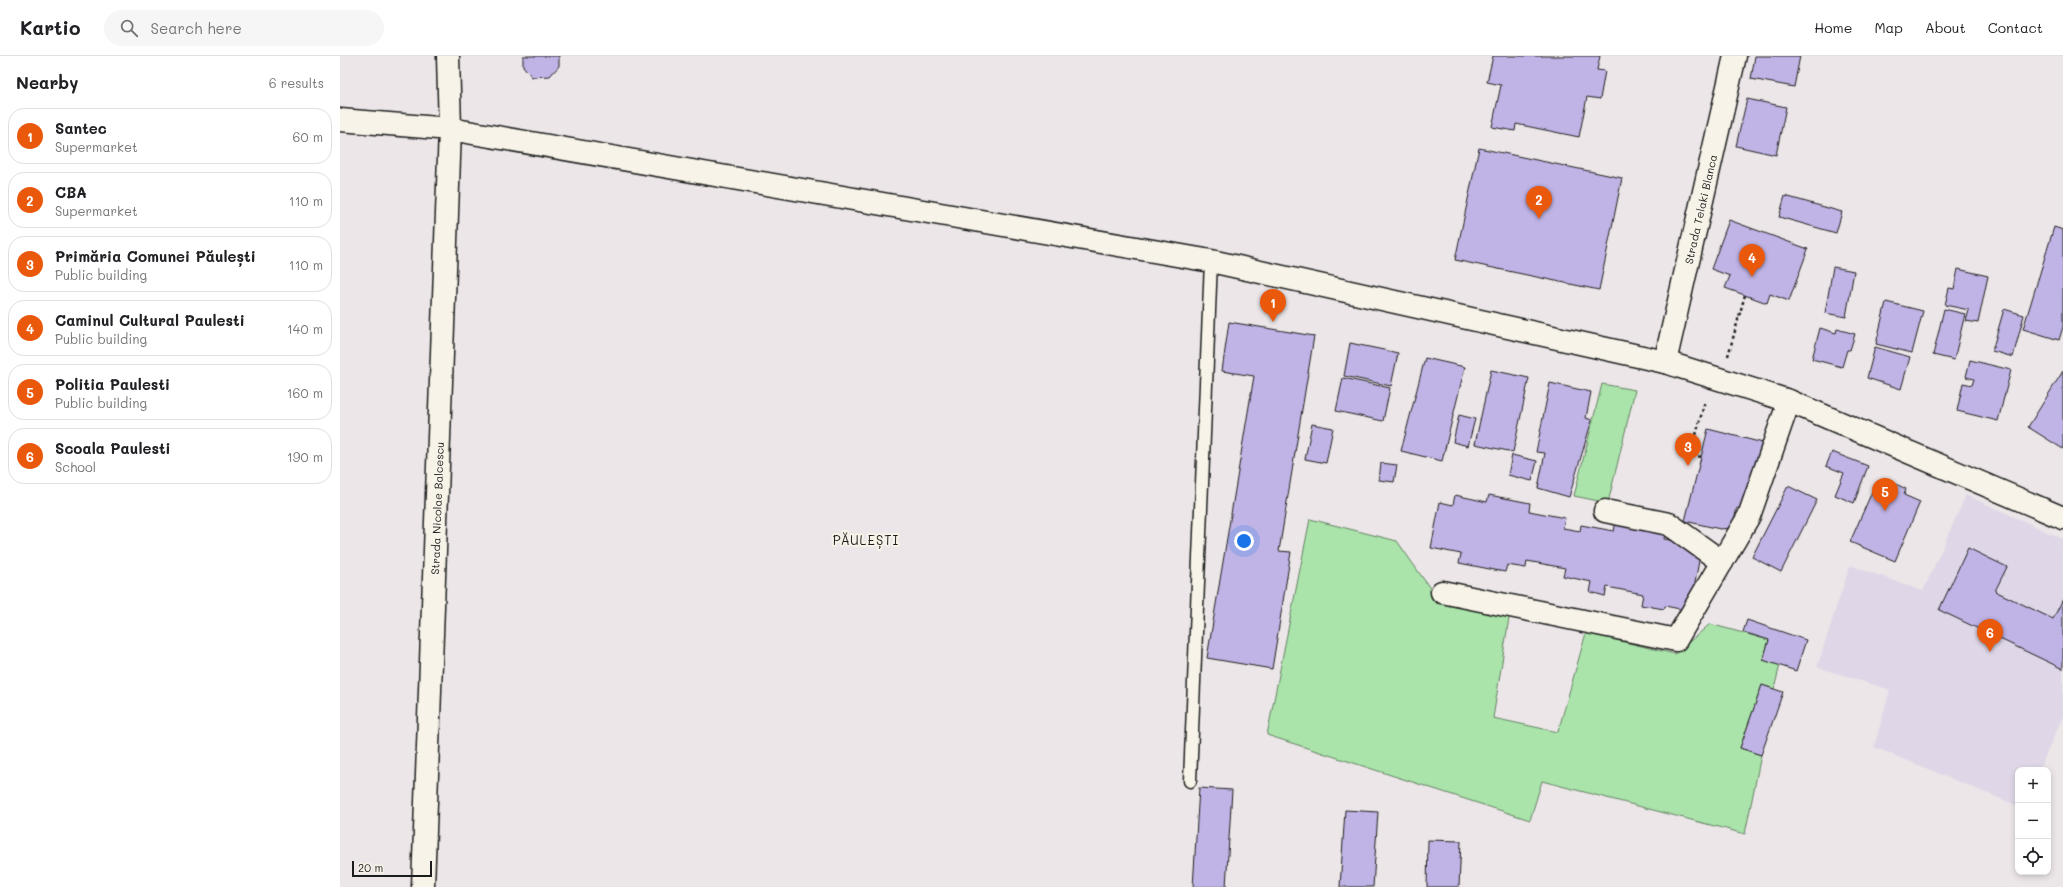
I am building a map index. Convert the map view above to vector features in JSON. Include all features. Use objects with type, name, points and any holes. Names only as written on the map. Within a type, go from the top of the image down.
[{"type":"street","name":"Strada Nicolae Balcescu","points":[[422,887],[450,129],[448,56]]},
{"type":"street","name":"Strada Telaki Blanca","points":[[1665,362],[1735,56]]},
{"type":"street","points":[[340,120],[450,129],[1211,260],[1665,362],[1789,401],[2063,518]]},
{"type":"street","points":[[1442,592],[1676,640],[1749,516],[1789,401]]},
{"type":"street","points":[[1605,511],[1669,524],[1722,562]]},
{"type":"lane","points":[[1190,781],[1211,260]]},
{"type":"path","points":[[1730,352],[1745,295]]},
{"type":"path","points":[[1701,457],[1691,454],[1707,394]]},
{"type":"shaded area","points":[[1966,495],[2063,539],[2063,716],[2040,767],[2015,767],[2015,805],[1874,747],[1890,690],[1817,667],[1850,565],[1923,591]]},
{"type":"green space","points":[[1602,384],[1635,390],[1608,503],[1574,496]]},
{"type":"green space","points":[[1310,519],[1397,541],[1434,594],[1510,612],[1493,718],[1558,732],[1586,633],[1675,654],[1710,624],[1769,640],[1763,660],[1780,665],[1774,689],[1762,685],[1740,748],[1761,755],[1745,834],[1542,781],[1530,820],[1267,735]]},
{"type":"building","points":[[523,56],[559,56],[559,66],[550,76],[532,77],[523,66]]},
{"type":"building","points":[[1493,56],[1600,56],[1597,70],[1605,71],[1600,99],[1587,97],[1579,137],[1516,124],[1515,131],[1492,127],[1501,85],[1487,82]]},
{"type":"building","points":[[1755,56],[1800,56],[1794,87],[1751,79]]},
{"type":"building","points":[[1747,99],[1786,107],[1776,155],[1736,146]]},
{"type":"building","points":[[1479,148],[1622,178],[1599,290],[1455,260]]},
{"type":"building","points":[[1785,196],[1842,212],[1836,233],[1779,217]]},
{"type":"building","points":[[1729,220],[1808,249],[1789,301],[1770,294],[1767,303],[1725,288],[1730,276],[1711,269]]},
{"type":"building","points":[[2054,227],[2063,230],[2063,327],[2059,340],[2023,329]]},
{"type":"building","points":[[1833,267],[1854,271],[1846,317],[1825,313]]},
{"type":"building","points":[[1958,269],[1988,276],[1978,323],[1966,321],[1969,310],[1945,305],[1949,288],[1954,289]]},
{"type":"building","points":[[1886,302],[1923,311],[1912,353],[1876,344]]},
{"type":"building","points":[[1944,309],[1965,314],[1954,360],[1933,355]]},
{"type":"building","points":[[2004,309],[2024,315],[2013,357],[1992,351]]},
{"type":"building","points":[[1229,322],[1314,336],[1279,551],[1291,552],[1272,669],[1207,658],[1254,376],[1222,371]]},
{"type":"building","points":[[1820,328],[1836,333],[1837,329],[1855,334],[1850,350],[1847,350],[1842,367],[1812,359]]},
{"type":"building","points":[[1350,343],[1398,353],[1391,386],[1344,376]]},
{"type":"building","points":[[1875,347],[1910,357],[1901,389],[1867,378]]},
{"type":"building","points":[[1425,358],[1465,367],[1442,461],[1401,451]]},
{"type":"building","points":[[1970,360],[2011,370],[1998,421],[1957,411],[1963,383],[1972,385],[1974,379],[1966,377]]},
{"type":"building","points":[[1491,370],[1529,378],[1513,452],[1475,444]]},
{"type":"building","points":[[2063,371],[2063,449],[2028,427]]},
{"type":"building","points":[[1343,378],[1390,388],[1383,421],[1336,411]]},
{"type":"building","points":[[1550,383],[1591,392],[1586,418],[1592,420],[1569,497],[1538,488],[1545,453],[1536,452]]},
{"type":"building","points":[[1459,415],[1475,419],[1468,446],[1453,442]]},
{"type":"building","points":[[1312,424],[1333,428],[1326,463],[1305,459]]},
{"type":"building","points":[[1708,429],[1763,443],[1746,510],[1737,508],[1732,528],[1720,529],[1685,521]]},
{"type":"building","points":[[1832,452],[1868,466],[1854,503],[1835,495],[1844,473],[1826,466]]},
{"type":"building","points":[[1512,455],[1537,461],[1532,481],[1508,475]]},
{"type":"building","points":[[1381,463],[1397,465],[1394,482],[1379,480]]},
{"type":"building","points":[[1896,484],[1906,489],[1904,495],[1920,502],[1895,561],[1850,542],[1875,485],[1892,492]]},
{"type":"building","points":[[1788,486],[1817,500],[1781,572],[1752,557]]},
{"type":"building","points":[[1455,495],[1487,502],[1489,495],[1530,503],[1529,511],[1565,518],[1563,528],[1580,531],[1581,525],[1614,531],[1616,522],[1665,532],[1664,539],[1692,544],[1690,553],[1700,555],[1690,611],[1665,606],[1664,609],[1641,605],[1643,594],[1607,587],[1605,596],[1590,592],[1592,582],[1563,576],[1565,568],[1527,561],[1526,568],[1507,565],[1505,572],[1459,563],[1461,554],[1431,548],[1440,502],[1453,505]]},
{"type":"building","points":[[1968,548],[2007,567],[1995,591],[2053,619],[2063,599],[2063,669],[1939,610]]},
{"type":"building","points":[[1747,620],[1806,640],[1796,671],[1763,660],[1769,640],[1743,632]]},
{"type":"building","points":[[1762,685],[1783,692],[1761,755],[1740,748]]},
{"type":"building","points":[[1199,788],[1232,790],[1226,887],[1193,887]]},
{"type":"building","points":[[1345,810],[1378,812],[1373,887],[1340,887]]},
{"type":"building","points":[[1428,840],[1461,841],[1459,887],[1427,887]]},
{"type":"place","name":"CBA","points":[[1539,219]]},
{"type":"place","name":"Caminul Cultural Paulesti","points":[[1752,277]]},
{"type":"place","name":"Santec","points":[[1273,322]]},
{"type":"place","name":"Primăria Comunei Păulești","points":[[1688,466]]},
{"type":"place","name":"Politia Paulesti","points":[[1885,511]]},
{"type":"place","name":"Scoala Paulesti","points":[[1990,652]]},
{"type":"district","name":"PĂULEȘTI","points":[[866,539]]}]
